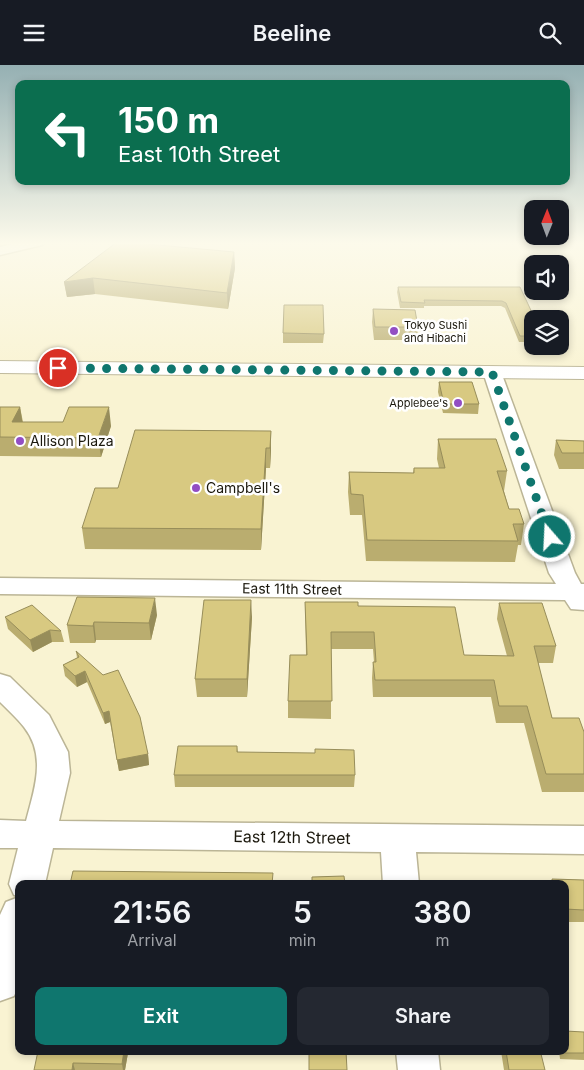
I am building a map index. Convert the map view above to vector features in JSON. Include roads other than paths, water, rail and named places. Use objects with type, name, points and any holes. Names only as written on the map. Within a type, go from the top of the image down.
[{"type":"main road","points":[[0,367],[584,373]]},
{"type":"street","points":[[492,372],[562,573],[581,598]]},
{"type":"street","name":"East 11th Street","points":[[0,586],[581,598]]},
{"type":"street","points":[[0,683],[38,723],[52,751],[54,773],[27,880]]},
{"type":"street","name":"East 12th Street","points":[[0,834],[584,840]]},
{"type":"street","points":[[397,838],[401,880]]},
{"type":"street","points":[[0,983],[15,928]]},
{"type":"street","points":[[417,1055],[419,1070]]},
{"type":"place","name":"Tokyo Sushi and Hibachi","points":[[394,331]]},
{"type":"place","name":"Applebee's","points":[[458,403]]},
{"type":"place","name":"Allison Plaza","points":[[20,441]]},
{"type":"place","name":"Campbell's","points":[[196,488]]}]
